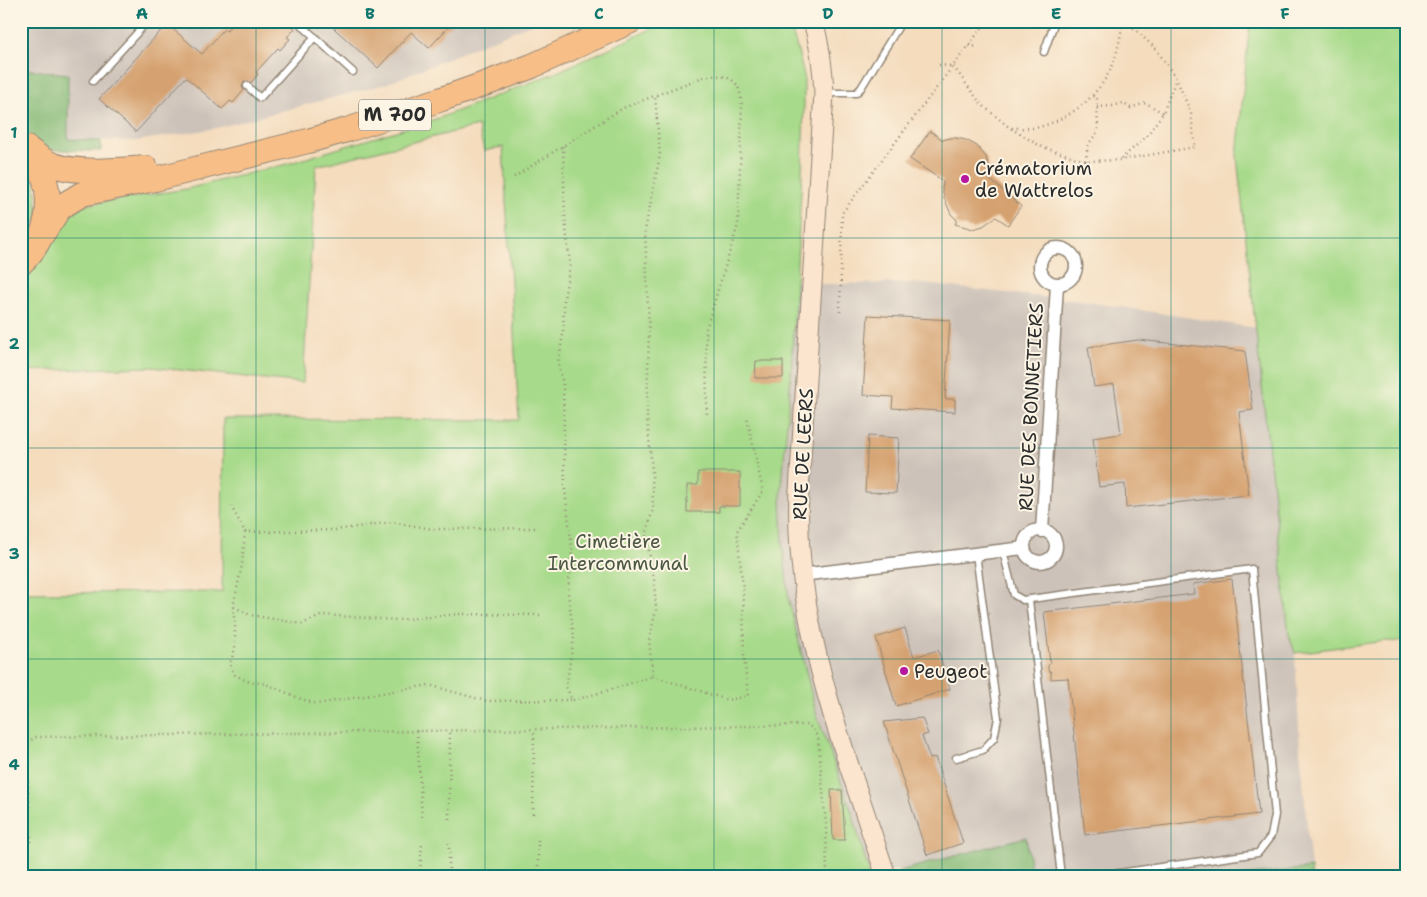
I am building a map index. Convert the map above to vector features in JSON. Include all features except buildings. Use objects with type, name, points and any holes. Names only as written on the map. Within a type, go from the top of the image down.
[{"type":"highway","name":"M 700","points":[[43,233],[60,209],[82,194],[155,179],[339,132],[442,99],[532,66],[631,21]]},
{"type":"highway","name":"M 700","points":[[24,145],[40,158],[53,165],[71,169],[94,170],[166,166],[255,154]]},
{"type":"highway","points":[[21,263],[33,250],[43,233],[48,208],[47,188],[39,164],[24,145]]},
{"type":"street","name":"RUE DE LEERS","points":[[816,22],[822,61],[824,92],[798,507],[799,546],[807,610],[822,679],[886,876]]},
{"type":"street","name":"RUE DES BONNETIERS","points":[[1042,531],[1057,285]]},
{"type":"street","points":[[1042,531],[1048,532],[1054,540],[1055,551],[1048,559],[1038,562],[1029,558],[1024,548],[1024,543],[1029,535],[1042,531]]},
{"type":"street","points":[[802,575],[1024,548]]},
{"type":"lane","points":[[93,81],[148,21]]},
{"type":"lane","points":[[297,21],[353,72]]},
{"type":"lane","points":[[824,92],[856,93],[902,21]]},
{"type":"lane","points":[[1044,52],[1055,21]]},
{"type":"lane","points":[[246,86],[260,98],[315,37]]},
{"type":"lane","points":[[1003,551],[1014,595],[1023,600],[1252,569],[1275,815],[1271,836],[1258,853],[1098,876]]},
{"type":"lane","points":[[956,758],[983,750],[994,738],[998,718],[976,554]]},
{"type":"lane","points":[[1029,600],[1061,876]]},
{"type":"path","points":[[840,312],[842,212],[987,21]]},
{"type":"path","points":[[940,65],[953,66],[981,104],[1010,128],[1042,147],[1086,160],[1120,160],[1195,147],[1191,113],[1176,78],[1156,48],[1124,21],[1119,44],[1109,73],[1092,96],[1064,117],[1038,127],[1010,128]]},
{"type":"path","points":[[968,46],[980,47]]},
{"type":"path","points":[[514,177],[623,108],[703,77],[716,75],[730,79],[738,86],[742,105],[738,225],[706,329],[707,417]]},
{"type":"path","points":[[1120,160],[1146,137],[1163,113],[1176,78]]},
{"type":"path","points":[[653,676],[650,641],[656,610],[654,578],[646,535],[653,509],[647,416],[650,330],[646,231],[660,155],[654,96]]},
{"type":"path","points":[[1086,160],[1088,145],[1098,131],[1097,98],[1092,96]]},
{"type":"path","points":[[1097,107],[1123,103],[1130,108],[1146,103],[1163,113]]},
{"type":"path","points":[[563,146],[565,219],[570,265],[564,299],[563,334],[558,363],[563,384],[566,490],[572,549],[568,593],[574,637],[566,687],[572,700]]},
{"type":"path","points":[[231,506],[245,532],[242,565],[233,607],[236,626],[235,649],[230,663],[235,674],[247,681],[266,684],[317,704],[429,685],[486,701],[572,700],[653,676],[728,700],[748,696],[744,656],[743,589],[737,531],[764,491],[747,417]]},
{"type":"path","points":[[245,532],[335,530],[392,522],[433,529],[534,528]]},
{"type":"path","points":[[233,607],[250,615],[302,624],[323,615],[397,620],[459,614],[540,615]]},
{"type":"path","points":[[31,842],[26,744],[35,737],[808,725],[813,729],[818,738],[826,824],[827,876]]},
{"type":"path","points":[[533,814],[534,729]]},
{"type":"path","points":[[448,819],[450,730]]},
{"type":"path","points":[[417,731],[422,820]]},
{"type":"path","points":[[538,840],[538,876]]},
{"type":"path","points":[[420,876],[422,843]]},
{"type":"path","points":[[449,843],[449,876]]},
{"type":"shaded area","points":[[21,21],[538,21],[386,84],[212,129],[136,141],[68,140],[68,74],[21,69]]},
{"type":"shaded area","points":[[796,282],[821,284],[915,283],[1088,302],[1256,328],[1289,635],[1295,653],[1300,749],[1311,868],[1238,876],[1032,876],[1026,837],[899,871],[869,871],[852,813],[816,713],[789,601],[783,548],[781,497],[787,435]]},
{"type":"green space","name":"Cimetière Intercommunal","points":[[669,21],[788,21],[804,75],[802,174],[791,372],[781,497],[783,548],[789,601],[816,713],[852,813],[870,876],[21,876],[21,593],[222,592],[223,419],[519,420],[503,147],[484,151],[478,126],[316,166],[303,383],[151,367],[21,371],[21,278],[34,266],[60,222],[84,205],[186,189],[287,164],[439,118],[555,73]]},
{"type":"green space","points":[[1250,21],[1406,21],[1406,642],[1386,641],[1295,653],[1289,635],[1237,157]]},
{"type":"green space","points":[[21,69],[68,74],[68,139],[101,141],[101,151],[51,150],[42,147],[21,128]]},
{"type":"green space","points":[[21,157],[35,181],[38,216],[21,250]]},
{"type":"green space","points":[[1026,837],[1032,876],[900,876],[899,871]]},
{"type":"green space","points":[[1311,868],[1312,876],[1238,876]]},
{"type":"place","name":"Crématorium de Wattrelos","points":[[965,179]]},
{"type":"place","name":"Peugeot","points":[[904,671]]}]
